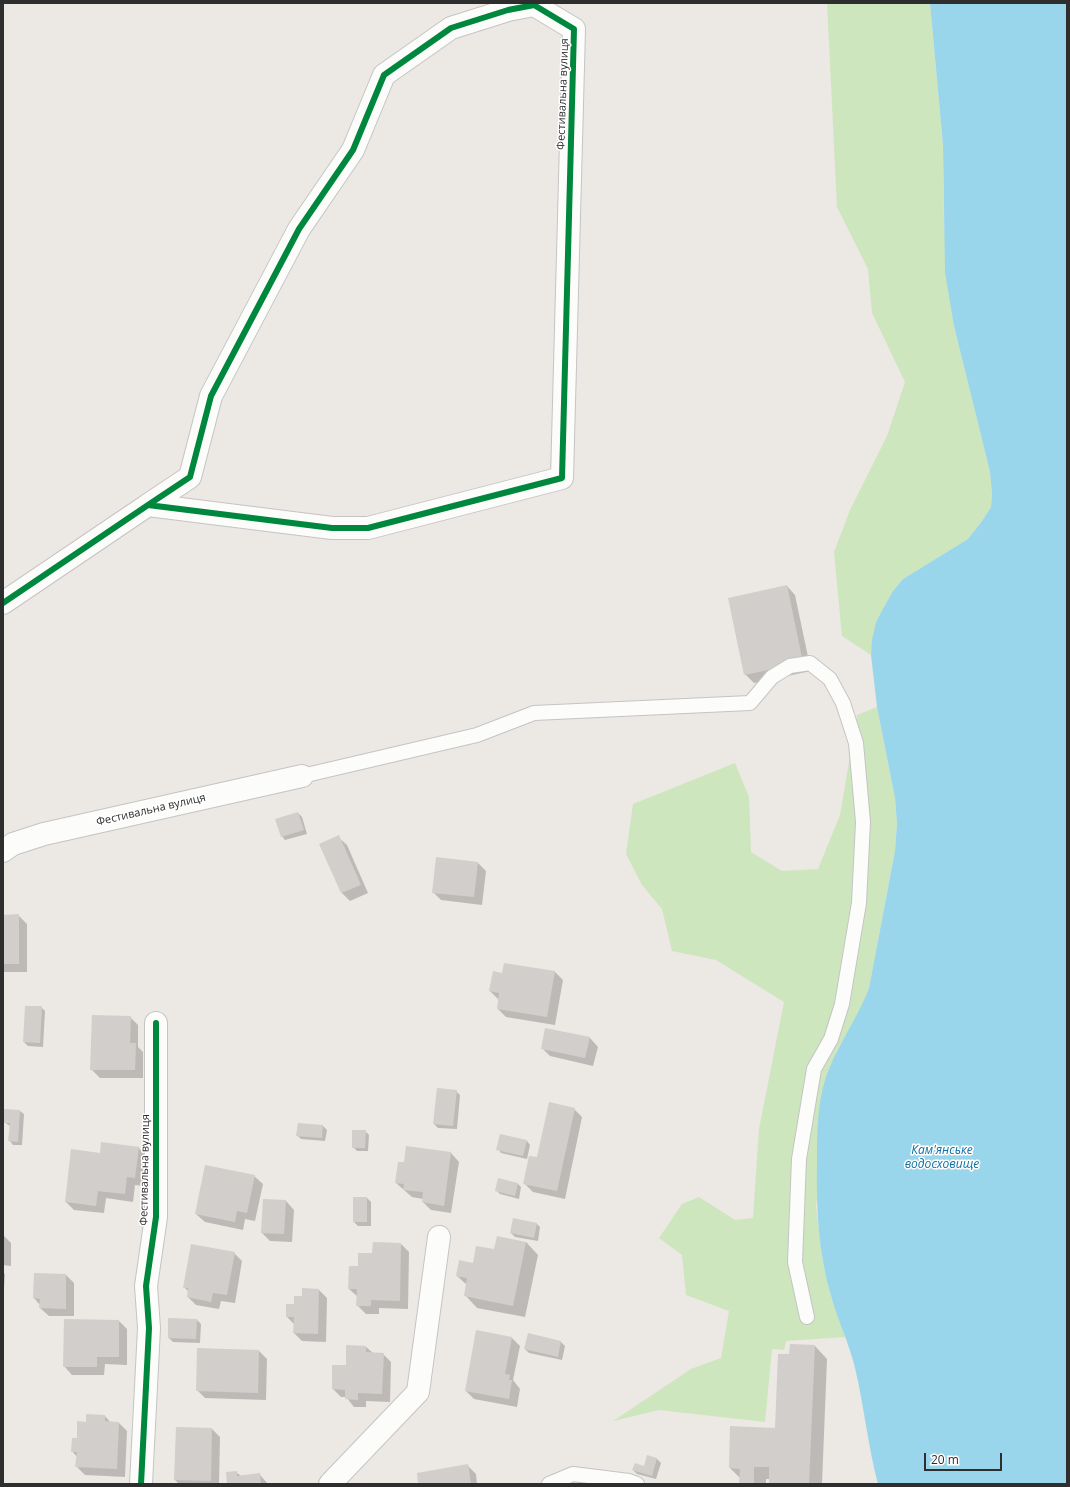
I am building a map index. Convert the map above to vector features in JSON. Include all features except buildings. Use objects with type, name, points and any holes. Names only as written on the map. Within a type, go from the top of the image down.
[{"type":"street","name":"Фестивальна вулиця","points":[[3,603],[148,505],[190,477],[211,396],[299,229],[353,150],[384,75],[451,28],[466,13],[508,10],[534,5],[574,29],[562,478],[368,528],[332,528],[148,505]]},
{"type":"street","name":"Фестивальна вулиця","points":[[3,851],[13,844],[44,834],[302,776]]},
{"type":"street","name":"Фестивальна вулиця","points":[[141,1484],[149,1328],[146,1286],[156,1217],[156,1023]]},
{"type":"street","points":[[330,1484],[418,1392],[438,1237]]},
{"type":"lane","points":[[302,776],[477,735],[534,713],[750,703],[772,677],[790,666],[810,663],[830,679],[843,703],[856,743],[863,822],[859,903],[842,1004],[831,1039],[814,1068],[799,1159],[795,1262],[807,1317]]},
{"type":"lane","points":[[549,1484],[572,1474],[629,1481],[636,1484]]},
{"type":"green space","points":[[827,3],[930,3],[943,145],[944,225],[954,326],[990,472],[992,494],[991,507],[968,539],[903,579],[893,591],[876,622],[871,655],[842,636],[834,552],[850,510],[887,436],[905,382],[872,313],[868,269],[837,207]]},
{"type":"green space","points":[[877,707],[895,798],[897,824],[895,851],[869,988],[863,1006],[836,1052],[816,1206],[823,1263],[831,1297],[846,1337],[786,1341],[784,1350],[772,1349],[765,1422],[659,1410],[613,1421],[691,1369],[721,1358],[729,1311],[686,1295],[682,1255],[659,1238],[682,1204],[699,1197],[735,1220],[753,1218],[759,1129],[784,1002],[716,960],[672,951],[662,909],[642,885],[626,854],[633,804],[735,763],[749,797],[751,852],[782,871],[818,869],[840,815],[857,715]]},
{"type":"water","name":"Кам'янське водосховище","points":[[930,3],[1067,3],[1067,1484],[878,1484],[871,1455],[855,1368],[834,1305],[823,1263],[819,1229],[817,1195],[817,1135],[822,1092],[831,1065],[864,1001],[869,988],[895,851],[897,824],[895,798],[877,707],[871,655],[872,640],[876,622],[893,591],[903,579],[968,539],[991,507],[992,494],[990,472],[954,326],[945,272],[943,145]]},
{"type":"cycle path","points":[[3,603],[148,505],[332,528],[368,528],[562,478],[574,29],[534,5],[508,10],[451,28],[384,75],[353,150],[299,229],[211,396],[190,477],[148,505]]},
{"type":"cycle path","points":[[141,1484],[149,1328],[146,1286],[156,1217],[156,1023]]}]
